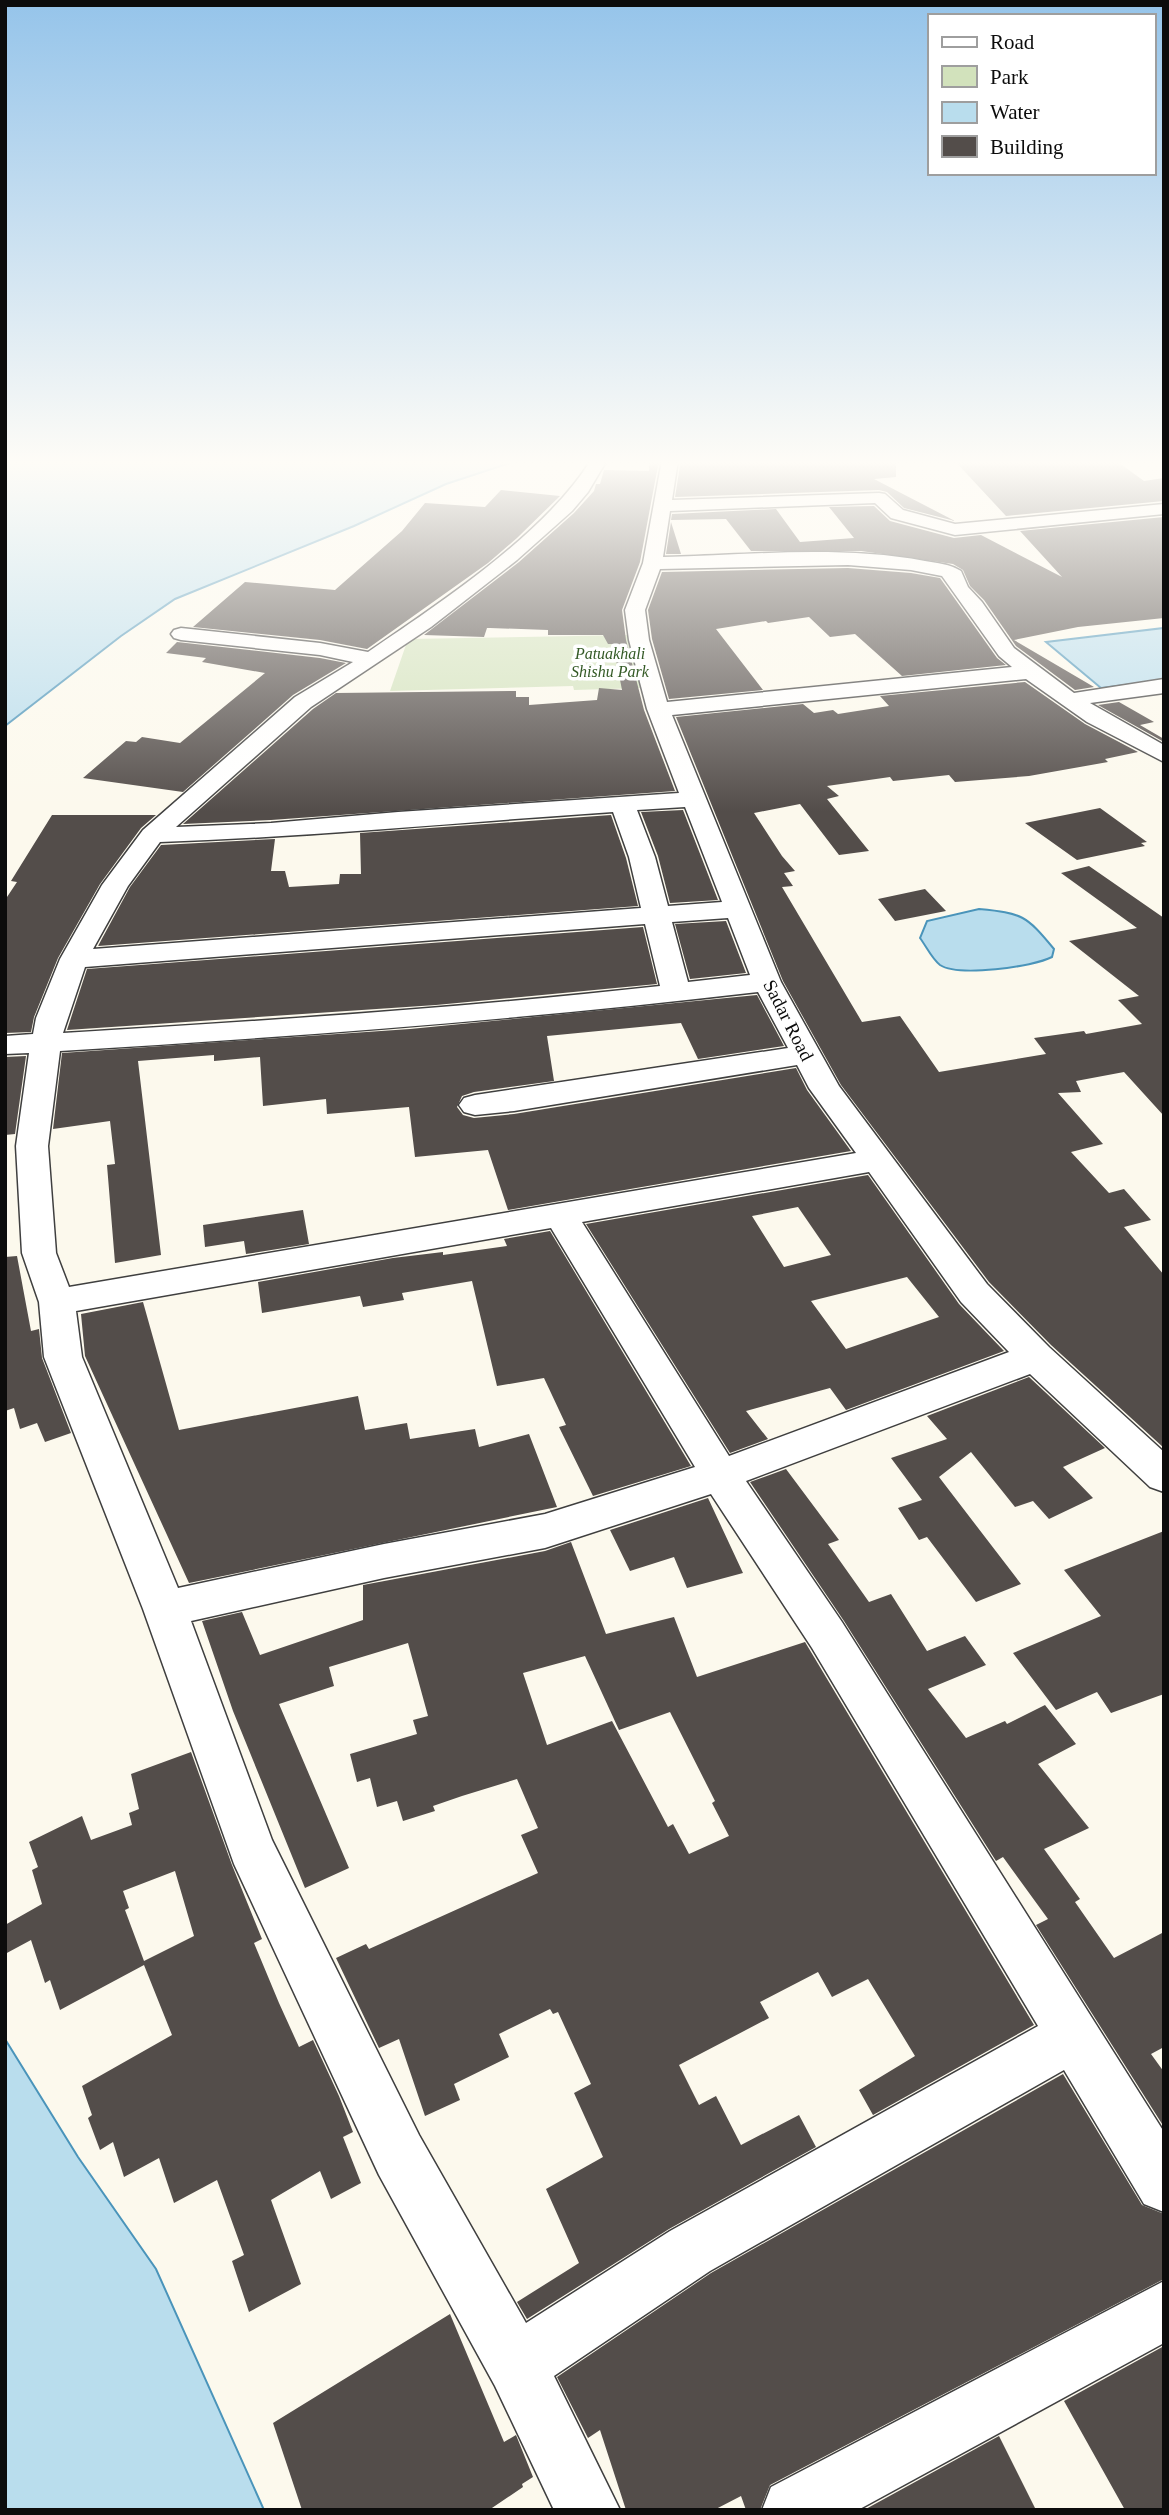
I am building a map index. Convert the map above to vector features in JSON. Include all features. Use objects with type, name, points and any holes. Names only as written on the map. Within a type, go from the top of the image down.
[{"type":"street","points":[[484,577],[371,659],[303,702],[152,835],[116,885],[74,959],[51,1018],[41,1068],[32,1146],[39,1254],[57,1302],[63,1357],[164,1609],[251,1847],[398,2155],[516,2365],[588,2510]]},
{"type":"street","name":"Sadar Road","points":[[648,577],[635,610],[639,640],[658,709],[767,982],[805,1055],[974,1293],[1036,1357],[1163,1475]]},
{"type":"street","points":[[955,577],[959,589],[975,606],[1006,652],[1069,700],[1164,755]]},
{"type":"street","points":[[181,634],[320,649],[371,659]]},
{"type":"street","points":[[658,709],[1030,672]]},
{"type":"street","points":[[1069,700],[1164,686]]},
{"type":"street","points":[[152,835],[271,831],[398,818],[694,799]]},
{"type":"street","points":[[622,803],[642,857],[676,993]]},
{"type":"street","points":[[74,959],[738,909]]},
{"type":"street","points":[[5,1045],[278,1028],[559,1006],[767,982]]},
{"type":"street","points":[[475,1105],[805,1055]]},
{"type":"street","points":[[57,1302],[877,1160]]},
{"type":"street","points":[[561,1216],[720,1475],[827,1636],[1164,2184]]},
{"type":"street","points":[[164,1609],[384,1561],[545,1531],[720,1475],[1036,1357]]},
{"type":"street","points":[[516,2365],[690,2251],[1073,2036]]},
{"type":"street","points":[[794,2510],[1164,2311]]},
{"type":"green space","name":"Patuakhali Shishu Park","points":[[632,635],[643,688],[574,690],[573,686],[390,691],[408,639]]},
{"type":"water","points":[[5,577],[228,577],[175,599],[121,636],[5,726]]},
{"type":"water","points":[[1164,628],[1164,680],[1101,688],[1046,642]]},
{"type":"water","points":[[979,909],[1014,914],[1029,922],[1054,949],[1052,957],[996,969],[962,970],[940,965],[920,938],[927,921]]},
{"type":"water","points":[[5,2039],[78,2157],[156,2269],[264,2510],[5,2510]]},
{"type":"building","points":[[349,577],[468,577],[367,649],[320,640],[193,627],[245,582],[335,590]]},
{"type":"building","points":[[499,577],[634,577],[622,610],[626,640],[644,710],[675,791],[183,824],[313,709],[336,693],[516,691],[516,697],[529,697],[529,705],[597,700],[599,688],[622,690],[613,644],[608,644],[603,635],[548,635],[548,630],[487,628],[484,637],[424,635]]},
{"type":"building","points":[[660,577],[936,577],[940,578],[997,658],[1006,665],[902,676],[855,634],[830,637],[809,617],[768,623],[766,621],[716,629],[763,690],[669,699],[652,639],[648,610]]},
{"type":"building","points":[[966,577],[1164,577],[1164,618],[1078,627],[1014,640],[1094,687],[1075,690],[1016,646],[984,600],[970,586]]},
{"type":"building","points":[[177,642],[346,663],[293,695],[183,792],[83,778],[126,741],[136,742],[142,737],[180,743],[265,673],[202,662],[206,658],[166,653]]},
{"type":"building","points":[[1025,682],[1085,724],[1138,752],[1105,759],[1108,762],[1029,776],[955,782],[949,775],[893,781],[890,777],[827,786],[839,796],[827,799],[869,851],[839,855],[800,804],[754,813],[795,871],[784,873],[793,886],[782,887],[862,1022],[900,1016],[939,1072],[1046,1054],[1034,1038],[1084,1031],[1086,1034],[1142,1024],[1118,1000],[1139,996],[1069,941],[1137,928],[1061,873],[1089,866],[1164,918],[1164,1116],[1124,1072],[1076,1081],[1081,1092],[1058,1093],[1103,1144],[1071,1152],[1109,1193],[1124,1189],[1151,1220],[1124,1227],[1164,1275],[1164,1448],[1051,1345],[989,1282],[841,1085],[783,981],[676,717],[803,704],[814,713],[833,710],[838,714],[889,706],[880,696]]},
{"type":"building","points":[[1119,702],[1154,722],[1140,725],[1164,739],[1164,742],[1098,705]]},
{"type":"building","points":[[1100,808],[1147,842],[1141,843],[1145,846],[1077,860],[1025,823]]},
{"type":"building","points":[[683,810],[718,900],[670,903],[658,856],[641,812]]},
{"type":"building","points":[[52,815],[156,815],[141,828],[100,884],[58,958],[34,1017],[31,1032],[5,1033],[5,900],[17,882],[11,881]]},
{"type":"building","points":[[611,815],[626,858],[638,906],[98,946],[130,887],[161,845],[275,839],[271,871],[285,871],[289,887],[339,884],[340,874],[361,874],[360,833]]},
{"type":"building","points":[[925,889],[946,911],[895,921],[878,899]]},
{"type":"building","points":[[726,921],[746,973],[690,979],[675,924]]},
{"type":"building","points":[[643,927],[657,984],[436,1005],[67,1030],[87,969]]},
{"type":"building","points":[[757,995],[784,1046],[698,1059],[681,1023],[547,1036],[554,1081],[474,1092],[462,1096],[457,1107],[463,1115],[474,1118],[514,1114],[796,1068],[807,1090],[851,1151],[508,1210],[488,1150],[415,1157],[409,1107],[327,1114],[326,1099],[263,1106],[260,1057],[214,1061],[214,1055],[138,1061],[161,1255],[115,1263],[107,1165],[115,1164],[110,1121],[53,1129],[62,1053],[410,1029]]},
{"type":"building","points":[[26,1056],[15,1134],[5,1135],[5,1057]]},
{"type":"building","points":[[868,1175],[959,1304],[1004,1351],[846,1410],[830,1388],[746,1411],[768,1439],[730,1453],[586,1224]],"holes":[[[798,1207],[831,1255],[784,1267],[752,1216]],[[907,1277],[939,1317],[846,1349],[811,1301]]]},
{"type":"building","points":[[303,1210],[309,1244],[246,1254],[244,1241],[205,1247],[203,1225]]},
{"type":"building","points":[[550,1231],[691,1466],[593,1496],[559,1427],[566,1425],[544,1378],[497,1386],[472,1281],[402,1293],[404,1300],[363,1307],[360,1296],[262,1313],[258,1282],[393,1258],[443,1252],[443,1255],[507,1246],[504,1239]]},
{"type":"building","points":[[17,1256],[31,1331],[39,1329],[42,1358],[71,1433],[45,1442],[37,1423],[20,1429],[14,1408],[5,1411],[5,1257]]},
{"type":"building","points":[[143,1302],[179,1430],[358,1396],[365,1430],[407,1423],[410,1439],[475,1429],[479,1447],[529,1434],[557,1507],[189,1583],[85,1356],[81,1314]]},
{"type":"building","points":[[1029,1377],[1105,1448],[1063,1467],[1093,1498],[1049,1519],[1033,1501],[1015,1507],[971,1452],[939,1477],[1021,1584],[976,1602],[927,1537],[919,1540],[898,1508],[922,1500],[891,1458],[947,1439],[927,1416]]},
{"type":"building","points":[[786,1469],[839,1540],[828,1544],[869,1602],[891,1594],[927,1651],[965,1636],[986,1665],[928,1689],[966,1738],[1005,1721],[1007,1724],[1045,1705],[1076,1744],[1038,1764],[1089,1828],[1044,1849],[1080,1899],[1075,1902],[1114,1958],[1164,1932],[1164,2047],[1151,2054],[1164,2072],[1164,2127],[1036,1925],[1048,1919],[1003,1857],[996,1861],[844,1621],[750,1482]]},
{"type":"building","points":[[708,1498],[743,1573],[687,1588],[674,1557],[630,1571],[610,1530]]},
{"type":"building","points":[[1164,1531],[1164,1694],[1111,1713],[1097,1692],[1056,1710],[1013,1653],[1101,1616],[1064,1570]]},
{"type":"building","points":[[571,1542],[606,1634],[674,1617],[697,1677],[805,1642],[1034,2025],[873,2115],[859,2090],[915,2056],[868,1979],[832,1997],[818,1972],[760,2002],[769,2018],[679,2065],[699,2105],[716,2096],[741,2145],[799,2115],[816,2147],[669,2229],[527,2319],[517,2302],[579,2263],[546,2189],[603,2157],[574,2093],[591,2084],[558,2012],[553,2014],[550,2009],[499,2034],[509,2057],[454,2084],[460,2100],[425,2116],[399,2039],[379,2048],[336,1958],[366,1944],[369,1949],[538,1873],[521,1835],[538,1828],[517,1779],[433,1806],[435,1811],[403,1821],[397,1801],[377,1807],[370,1778],[357,1782],[350,1754],[417,1734],[413,1720],[428,1716],[408,1643],[329,1667],[334,1686],[279,1704],[349,1868],[305,1888],[233,1711],[202,1621],[242,1612],[260,1655],[363,1620],[363,1585],[545,1551]],"holes":[[[585,1656],[619,1730],[670,1712],[715,1801],[712,1803],[729,1836],[689,1854],[673,1824],[668,1827],[612,1721],[547,1745],[523,1673]]]},
{"type":"building","points":[[191,1752],[262,1939],[254,1943],[279,2003],[299,2047],[313,2040],[353,2132],[343,2137],[361,2183],[331,2199],[320,2171],[271,2200],[301,2284],[249,2312],[232,2261],[244,2255],[217,2180],[174,2203],[159,2158],[124,2177],[113,2142],[100,2150],[88,2118],[92,2115],[82,2086],[172,2035],[144,1965],[60,2010],[50,1980],[45,1983],[31,1940],[5,1954],[5,1925],[42,1904],[32,1870],[38,1867],[29,1842],[82,1816],[91,1840],[132,1825],[129,1813],[139,1809],[131,1774]],"holes":[[[175,1871],[194,1936],[144,1961],[125,1910],[129,1908],[123,1891]]]},
{"type":"building","points":[[1063,2074],[1142,2205],[1164,2214],[1164,2279],[770,2485],[760,2510],[746,2510],[741,2496],[714,2510],[626,2510],[600,2430],[588,2438],[557,2377],[711,2273]]},
{"type":"building","points":[[450,2314],[504,2442],[516,2435],[533,2477],[489,2510],[302,2510],[273,2423]]},
{"type":"building","points":[[1164,2346],[1164,2510],[1125,2510],[1064,2401]]},
{"type":"building","points":[[999,2436],[1036,2510],[864,2510]]}]
